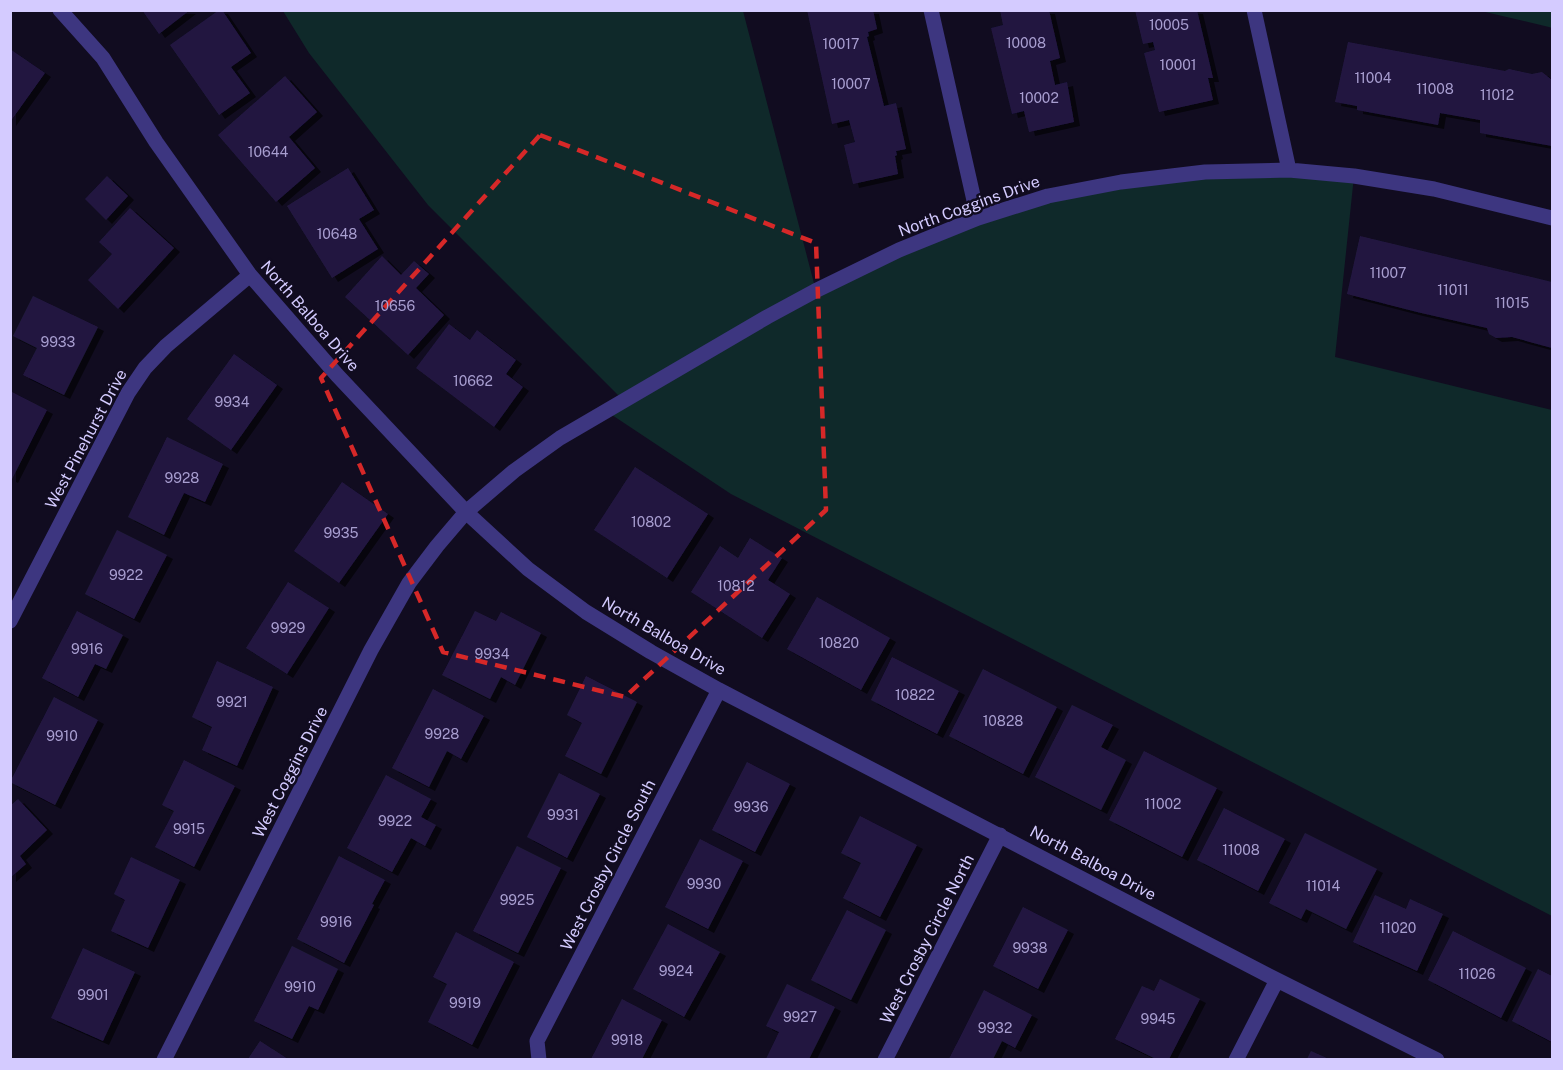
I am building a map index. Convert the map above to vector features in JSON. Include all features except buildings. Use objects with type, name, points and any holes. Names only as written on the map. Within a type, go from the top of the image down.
[{"type":"street","name":"North Balboa Drive","points":[[60,10],[103,58],[156,142],[250,275],[337,375],[466,512],[528,568],[586,612],[719,690],[1277,980],[1437,1059]]},
{"type":"street","points":[[931,10],[978,219]]},
{"type":"street","points":[[1254,10],[1289,170]]},
{"type":"street","name":"North Coggins Drive","points":[[466,512],[514,471],[560,438],[767,317],[899,250],[978,219],[1048,196],[1120,182],[1205,172],[1289,170],[1354,176],[1434,189],[1552,218]]},
{"type":"street","name":"West Pinehurst Drive","points":[[10,621],[128,393],[166,346],[250,275]]},
{"type":"street","name":"West Coggins Drive","points":[[164,1059],[371,650],[409,583],[466,512]]},
{"type":"street","name":"West Crosby Circle South","points":[[539,1059],[537,1041],[719,690]]},
{"type":"street","name":"West Crosby Circle North","points":[[885,1059],[1000,835]]},
{"type":"street","points":[[1236,1059],[1277,980]]},
{"type":"highlighted area","points":[[540,135],[816,243],[826,510],[625,697],[443,652],[321,378]]},
{"type":"green space","points":[[283,11],[743,11],[816,291],[1048,196],[1205,172],[1354,176],[1335,357],[1552,410],[1552,916],[731,494],[606,411],[623,400],[428,205],[309,53]]},
{"type":"green space","points":[[1481,11],[1552,11],[1552,28],[1549,27]]}]
